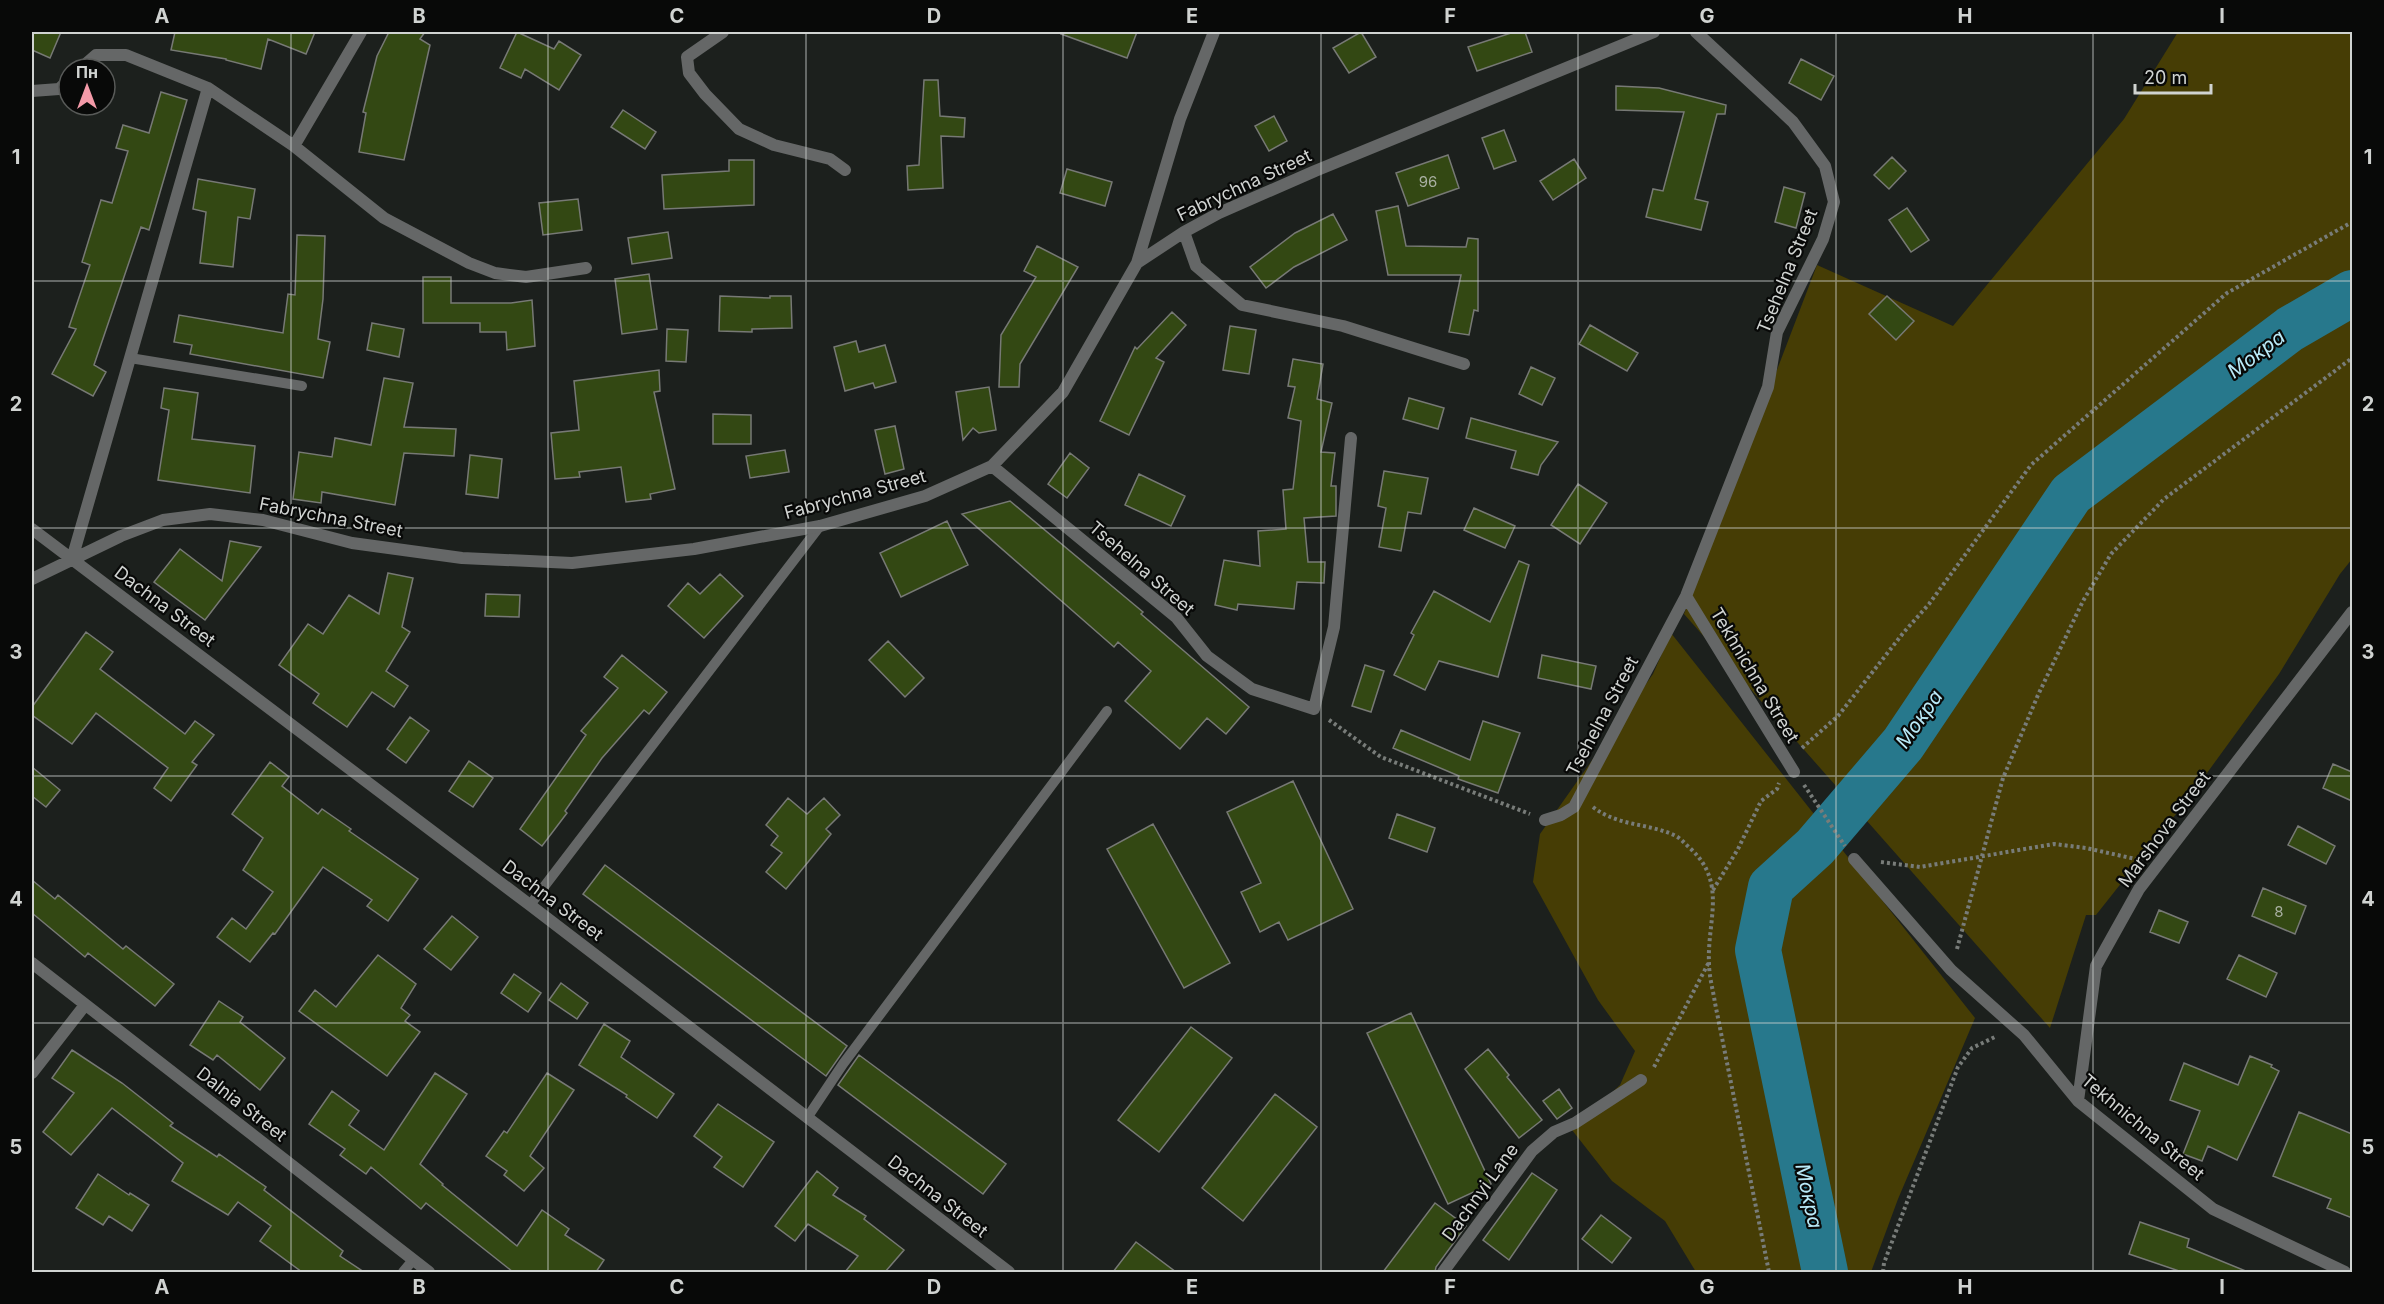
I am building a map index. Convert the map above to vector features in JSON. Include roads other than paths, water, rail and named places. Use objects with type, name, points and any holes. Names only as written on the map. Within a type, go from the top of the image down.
[{"type":"street","points":[[294,146],[361,32]]},
{"type":"street","points":[[723,32],[687,57],[689,73],[705,94],[739,129],[774,145],[830,159],[845,170]]},
{"type":"street","points":[[1137,262],[1180,119],[1214,32]]},
{"type":"street","name":"Fabrychna Street","points":[[32,579],[121,536],[163,520],[210,514],[263,520],[352,543],[462,558],[572,563],[694,549],[820,526],[925,496],[992,466],[1063,392],[1137,262],[1184,232],[1219,213],[1315,171],[1654,32]]},
{"type":"street","name":"Tsehelna Street","points":[[1545,820],[1562,815],[1574,807],[1686,596],[1768,387],[1777,333],[1823,238],[1834,202],[1825,166],[1793,122],[1696,32]]},
{"type":"street","points":[[94,57],[96,55],[126,55],[208,88],[294,146],[384,218],[470,263],[495,273],[526,277],[586,268]]},
{"type":"street","points":[[72,559],[208,88]]},
{"type":"street","points":[[32,91],[57,89]]},
{"type":"street","points":[[1184,232],[1196,266],[1242,305],[1343,327],[1464,364]]},
{"type":"street","name":"Tsehelna Street","points":[[992,466],[1176,617],[1207,656],[1252,688],[1314,709],[1334,627],[1351,438]]},
{"type":"street","name":"Dachna Street","points":[[32,528],[1009,1272]]},
{"type":"street","name":"Tekhnichna Street","points":[[1686,596],[1794,772]]},
{"type":"street","name":"Marshova Street","points":[[2079,1101],[2096,966],[2139,889],[2352,612]]},
{"type":"street","name":"Tekhnichna Street","points":[[1854,859],[1951,970],[2024,1035],[2079,1101],[2213,1209],[2346,1272]]},
{"type":"street","name":"Dalnia Street","points":[[32,963],[429,1272]]},
{"type":"street","points":[[32,1073],[85,1005]]},
{"type":"street","name":"Dachnyi Lane","points":[[1443,1272],[1532,1151],[1554,1132],[1575,1123],[1641,1080]]},
{"type":"lane","points":[[130,358],[302,386]]},
{"type":"lane","points":[[530,905],[820,526]]},
{"type":"lane","points":[[807,1118],[843,1064],[1107,711]]},
{"type":"lane","points":[[403,1272],[412,1260]]},
{"type":"waterway","name":"Мокра","points":[[1825,1272],[1758,950],[1771,887],[1815,847],[1903,744],[2071,494],[2290,329],[2352,293]]}]
